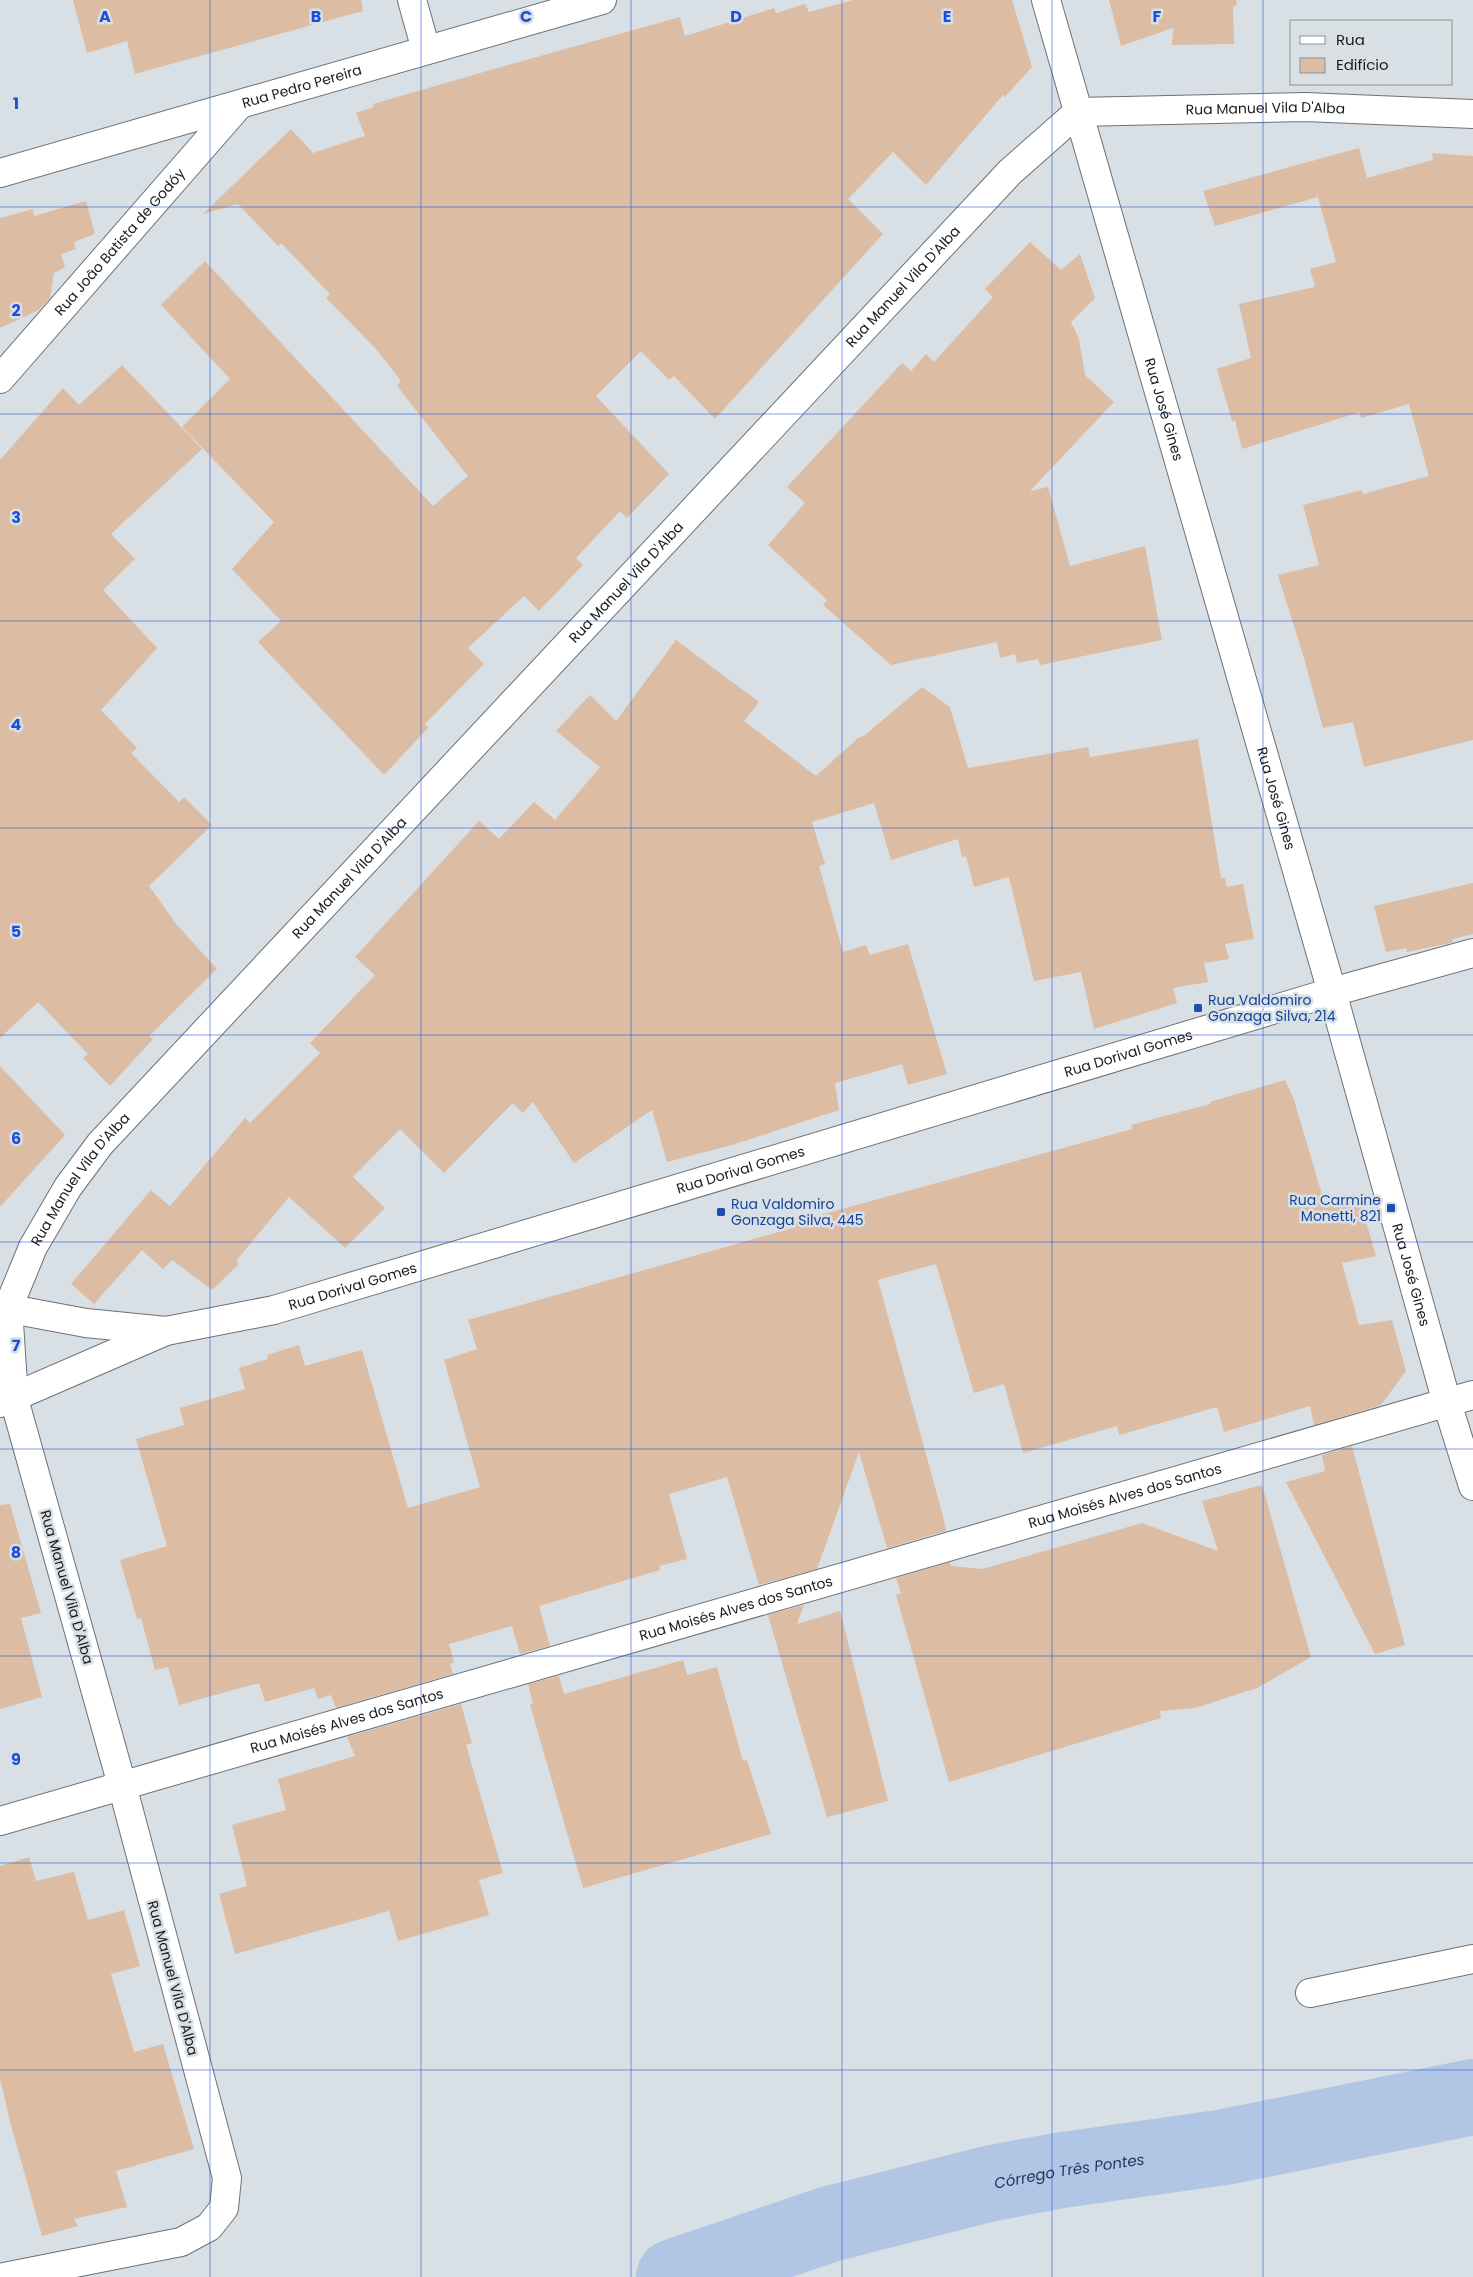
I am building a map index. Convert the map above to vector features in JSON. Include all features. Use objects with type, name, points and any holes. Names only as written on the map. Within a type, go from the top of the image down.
[{"type":"street","points":[[412,0],[426,50]]},
{"type":"street","name":"Rua Pedro Pereira","points":[[0,173],[602,0]]},
{"type":"street","name":"Rua José Gines","points":[[1046,0],[1332,992],[1447,1403],[1473,1486]]},
{"type":"street","name":"Rua João Batista de Godóy","points":[[0,379],[239,105]]},
{"type":"street","name":"Rua Manuel Vila D'Alba","points":[[4,2277],[181,2242],[209,2227],[224,2208],[227,2178],[122,1785],[7,1401],[4,1308],[33,1247],[68,1187],[100,1144],[1003,179],[1078,112],[1305,107],[1473,114]]},
{"type":"street","name":"Rua Dorival Gomes","points":[[4,1308],[86,1322],[166,1331],[274,1310],[1332,992],[1473,953]]},
{"type":"street","points":[[7,1401],[166,1331]]},
{"type":"street","name":"Rua Moisés Alves dos Santos","points":[[0,1821],[1473,1395]]},
{"type":"street","points":[[1310,1993],[1473,1958]]},
{"type":"building","points":[[73,0],[361,0],[363,11],[135,74],[127,41],[87,53]]},
{"type":"building","points":[[853,0],[1012,0],[1032,67],[1005,97],[1003,95],[926,185],[893,152],[848,199],[883,234],[715,419],[674,376],[669,380],[641,351],[596,396],[669,474],[627,518],[620,511],[576,558],[583,565],[539,611],[524,596],[468,648],[484,664],[425,724],[428,728],[384,775],[258,642],[281,621],[232,569],[274,522],[182,427],[230,379],[161,305],[205,261],[433,506],[468,476],[397,386],[401,381],[377,350],[326,298],[330,294],[281,243],[278,246],[238,204],[203,214],[291,129],[313,153],[365,136],[356,113],[374,107],[373,104],[494,69],[680,17],[685,36],[774,8],[776,13],[805,4],[809,12]]},
{"type":"building","points":[[1109,0],[1236,0],[1237,5],[1233,7],[1234,44],[1172,45],[1173,28],[1121,46]]},
{"type":"building","points":[[1359,148],[1367,178],[1433,160],[1432,153],[1473,156],[1473,740],[1364,767],[1353,722],[1323,728],[1304,658],[1278,575],[1319,565],[1303,505],[1362,490],[1363,494],[1429,476],[1409,404],[1361,418],[1360,412],[1242,449],[1235,420],[1232,421],[1217,369],[1251,358],[1239,304],[1315,287],[1310,269],[1336,262],[1318,197],[1215,226],[1203,191]]},
{"type":"building","points":[[86,201],[95,234],[74,242],[76,249],[61,254],[65,267],[54,273],[50,298],[39,310],[0,328],[0,218],[33,209],[34,216]]},
{"type":"building","points":[[1030,242],[1061,270],[1080,254],[1095,298],[1071,322],[1079,339],[1085,375],[1114,402],[1030,491],[1048,487],[1070,566],[1145,546],[1162,640],[1040,665],[1038,659],[1017,663],[1015,654],[1000,658],[997,642],[891,665],[823,605],[827,600],[768,545],[805,503],[787,487],[902,363],[911,371],[926,354],[934,362],[993,297],[985,289]]},
{"type":"building","points":[[122,365],[202,449],[111,534],[135,559],[103,590],[157,648],[101,710],[137,748],[131,753],[179,802],[184,797],[212,825],[149,886],[177,925],[217,969],[149,1036],[153,1039],[110,1086],[83,1058],[88,1054],[38,1002],[0,1038],[0,460],[63,388],[79,405]]},
{"type":"building","points":[[676,640],[759,702],[744,721],[816,776],[858,738],[865,735],[922,687],[950,707],[968,768],[1088,747],[1090,757],[1198,739],[1221,878],[1225,878],[1227,887],[1243,884],[1254,939],[1225,944],[1229,959],[1204,963],[1208,982],[1173,988],[1177,1003],[1094,1029],[1081,972],[1034,981],[1009,877],[974,887],[966,856],[962,857],[958,839],[891,860],[874,803],[812,822],[825,864],[819,866],[843,952],[866,945],[870,955],[908,944],[947,1074],[908,1085],[902,1064],[835,1083],[839,1110],[732,1145],[667,1162],[652,1110],[574,1163],[533,1102],[523,1113],[513,1103],[444,1173],[400,1129],[353,1177],[385,1208],[345,1248],[289,1197],[236,1261],[239,1264],[212,1290],[172,1260],[163,1269],[142,1250],[94,1304],[71,1284],[151,1190],[170,1206],[245,1118],[250,1123],[320,1053],[310,1043],[375,975],[355,957],[479,821],[499,839],[534,802],[555,820],[600,767],[556,731],[590,695],[616,721]]},
{"type":"building","points":[[1473,883],[1473,934],[1453,939],[1453,942],[1446,944],[1407,952],[1406,948],[1386,952],[1374,906]]},
{"type":"building","points":[[0,1066],[65,1135],[0,1207]]},
{"type":"building","points":[[1285,1080],[1294,1100],[1326,1208],[1359,1197],[1376,1256],[1342,1263],[1359,1325],[1392,1320],[1406,1371],[1381,1405],[1314,1425],[1310,1406],[1224,1432],[1217,1407],[1119,1435],[1117,1426],[1023,1453],[1004,1384],[974,1393],[936,1264],[878,1280],[946,1531],[887,1548],[859,1452],[817,1569],[759,1585],[727,1477],[669,1494],[687,1559],[659,1566],[660,1570],[539,1606],[550,1646],[520,1654],[512,1626],[449,1644],[454,1663],[450,1664],[453,1674],[336,1708],[331,1695],[318,1699],[314,1688],[265,1702],[259,1683],[179,1705],[168,1667],[155,1670],[141,1618],[137,1619],[120,1560],[167,1546],[136,1439],[184,1425],[180,1408],[245,1389],[239,1368],[268,1359],[267,1355],[299,1345],[305,1366],[362,1350],[408,1508],[480,1487],[444,1360],[477,1349],[468,1320],[796,1227],[795,1222],[1132,1129],[1131,1125],[1210,1104],[1210,1102]]},
{"type":"building","points":[[1352,1446],[1405,1645],[1375,1654],[1286,1482],[1325,1471],[1322,1455]]},
{"type":"building","points":[[1262,1485],[1311,1657],[1257,1688],[1195,1708],[1160,1711],[1161,1718],[949,1782],[896,1595],[901,1593],[896,1578],[950,1562],[951,1566],[982,1569],[1142,1523],[1218,1551],[1202,1501]]},
{"type":"building","points":[[10,1504],[41,1613],[21,1618],[42,1697],[0,1709],[0,1505]]},
{"type":"building","points":[[804,1605],[797,1624],[840,1611],[888,1801],[827,1817],[768,1615]]},
{"type":"building","points":[[683,1660],[687,1675],[717,1667],[743,1761],[747,1760],[771,1834],[583,1888],[530,1705],[533,1703],[528,1684],[559,1676],[564,1694]]},
{"type":"building","points":[[461,1704],[472,1743],[466,1745],[503,1873],[479,1880],[489,1915],[398,1941],[389,1911],[235,1954],[219,1894],[247,1886],[232,1825],[286,1810],[278,1779],[355,1756],[347,1737]]},
{"type":"building","points":[[29,1857],[36,1881],[74,1872],[88,1920],[124,1910],[140,1966],[111,1974],[134,2052],[163,2044],[194,2149],[116,2171],[127,2207],[74,2219],[78,2226],[42,2236],[0,2079],[0,1866]]},
{"type":"waterway","name":"Córrego Três Pontes","points":[[674,2277],[830,2224],[988,2184],[1056,2171],[1225,2147],[1473,2097]]},
{"type":"place","name":"Rua Valdomiro Gonzaga Silva, 214","points":[[1198,1008]]},
{"type":"place","name":"Rua Carmine Monetti, 821","points":[[1391,1208]]},
{"type":"place","name":"Rua Valdomiro Gonzaga Silva, 445","points":[[721,1212]]}]
